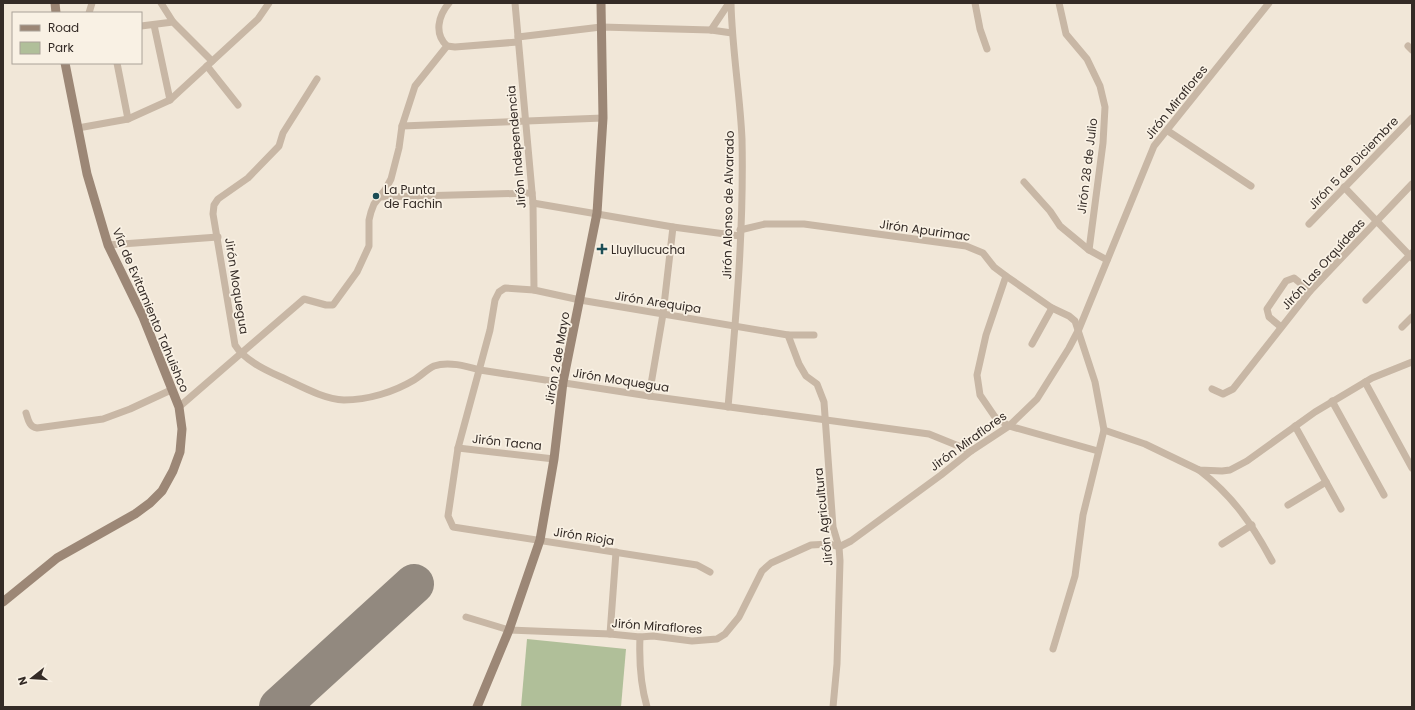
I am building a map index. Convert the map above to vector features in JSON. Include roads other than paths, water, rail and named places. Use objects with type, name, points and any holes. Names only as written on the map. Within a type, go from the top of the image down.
[{"type":"main road","name":"Jirón 2 de Mayo","points":[[477,707],[509,630],[540,540],[554,459],[563,382],[597,213],[603,118],[601,3]]},
{"type":"main road","name":"Vía de Evitamiento Tahuishco","points":[[3,602],[57,558],[135,514],[162,491],[174,471],[180,452],[182,429],[179,407],[143,317],[108,245],[87,174],[65,64]]},
{"type":"street","points":[[160,3],[173,22],[210,64],[238,105]]},
{"type":"street","points":[[78,128],[128,119],[170,100],[258,19],[269,3]]},
{"type":"street","points":[[448,3],[441,16],[439,36],[447,46],[456,47],[518,40],[601,27],[711,30],[732,33]]},
{"type":"street","name":"Jirón Independencia","points":[[516,3],[533,202],[534,290]]},
{"type":"street","name":"Jirón Alonso de Alvarado","points":[[711,30],[730,3]]},
{"type":"street","name":"Jirón Alonso de Alvarado","points":[[728,407],[736,325],[742,139],[730,3]]},
{"type":"street","points":[[975,3],[980,29],[987,49]]},
{"type":"street","name":"Jirón 28 de Julio","points":[[1059,3],[1066,34],[1087,59],[1100,86],[1105,107],[1103,143],[1089,250]]},
{"type":"street","name":"Jirón Miraflores","points":[[466,617],[509,630],[610,634],[640,637],[653,636],[704,641],[717,639],[725,634],[739,617],[762,571],[771,563],[811,545],[830,544],[839,547],[883,518],[971,451],[1009,426],[1037,399],[1069,348],[1079,329],[1154,146],[1168,131],[1269,3]]},
{"type":"street","points":[[142,26],[173,22]]},
{"type":"street","points":[[154,25],[170,100]]},
{"type":"street","points":[[179,407],[304,299],[326,306],[333,305],[357,272],[369,246],[369,220],[374,204],[385,190],[391,179],[399,148],[402,126],[416,86],[447,46]]},
{"type":"street","points":[[117,64],[128,119]]},
{"type":"street","name":"Jirón Moquegua","points":[[317,79],[283,133],[279,146],[261,166],[218,199],[214,205],[213,214],[218,237],[233,336],[240,354],[273,373],[318,394],[343,400],[360,399],[392,390],[414,380],[435,366],[459,365],[480,370],[649,396],[929,434],[971,451]]},
{"type":"street","points":[[402,126],[603,118]]},
{"type":"street","name":"Jirón 5 de Diciembre","points":[[1309,224],[1411,121]]},
{"type":"street","points":[[1168,131],[1251,186]]},
{"type":"street","points":[[1024,182],[1032,193],[1050,211],[1060,226],[1089,250],[1108,260]]},
{"type":"street","name":"Jirón Las Orquídeas","points":[[1212,389],[1223,394],[1231,391],[1310,291],[1412,184]]},
{"type":"street","points":[[1344,187],[1411,256],[1366,300]]},
{"type":"street","points":[[378,197],[532,193]]},
{"type":"street","points":[[533,202],[673,227],[740,233]]},
{"type":"street","name":"Jirón Apurimac","points":[[740,233],[766,224],[804,224],[966,246],[982,254],[994,267],[1052,308],[1076,321],[1079,329]]},
{"type":"street","points":[[649,396],[663,314],[673,227]]},
{"type":"street","points":[[108,245],[218,237]]},
{"type":"street","points":[[1006,276],[986,335],[977,375],[977,385],[980,395],[995,417],[1009,426],[1098,452]]},
{"type":"street","points":[[1281,328],[1269,317],[1267,309],[1286,281],[1294,278],[1310,291]]},
{"type":"street","name":"Jirón Arequipa","points":[[480,370],[496,300],[504,288],[534,290],[580,300],[736,325],[788,335],[814,335]]},
{"type":"street","points":[[1032,344],[1052,308]]},
{"type":"street","points":[[1402,327],[1412,317]]},
{"type":"street","points":[[1053,649],[1075,576],[1083,514],[1104,430],[1095,382],[1079,329]]},
{"type":"street","name":"Jirón Agricultura","points":[[788,335],[799,364],[806,376],[817,384],[824,402],[833,527],[839,547],[840,577],[837,664],[833,707]]},
{"type":"street","points":[[1199,470],[1230,470],[1247,461],[1332,401],[1365,382],[1412,362]]},
{"type":"street","points":[[458,448],[480,370]]},
{"type":"street","points":[[1365,382],[1412,468]]},
{"type":"street","points":[[26,413],[33,428],[104,419],[171,390]]},
{"type":"street","points":[[1332,401],[1384,495]]},
{"type":"street","points":[[1295,426],[1341,509]]},
{"type":"street","points":[[1104,430],[1145,444],[1199,470],[1220,486],[1252,525],[1272,562]]},
{"type":"street","name":"Jirón Tacna","points":[[458,448],[554,459]]},
{"type":"street","name":"Jirón Rioja","points":[[458,448],[448,516],[453,527],[697,565],[710,572]]},
{"type":"street","points":[[1220,486],[1222,471]]},
{"type":"street","points":[[1288,505],[1326,482]]},
{"type":"street","points":[[1222,544],[1252,525]]},
{"type":"street","points":[[610,634],[616,552]]},
{"type":"street","points":[[640,637],[639,667],[641,687],[647,707]]},
{"type":"place","name":"La Punta de Fachin","points":[[376,196]]},
{"type":"place","name":"Lluyllucucha","points":[[602,249]]}]
